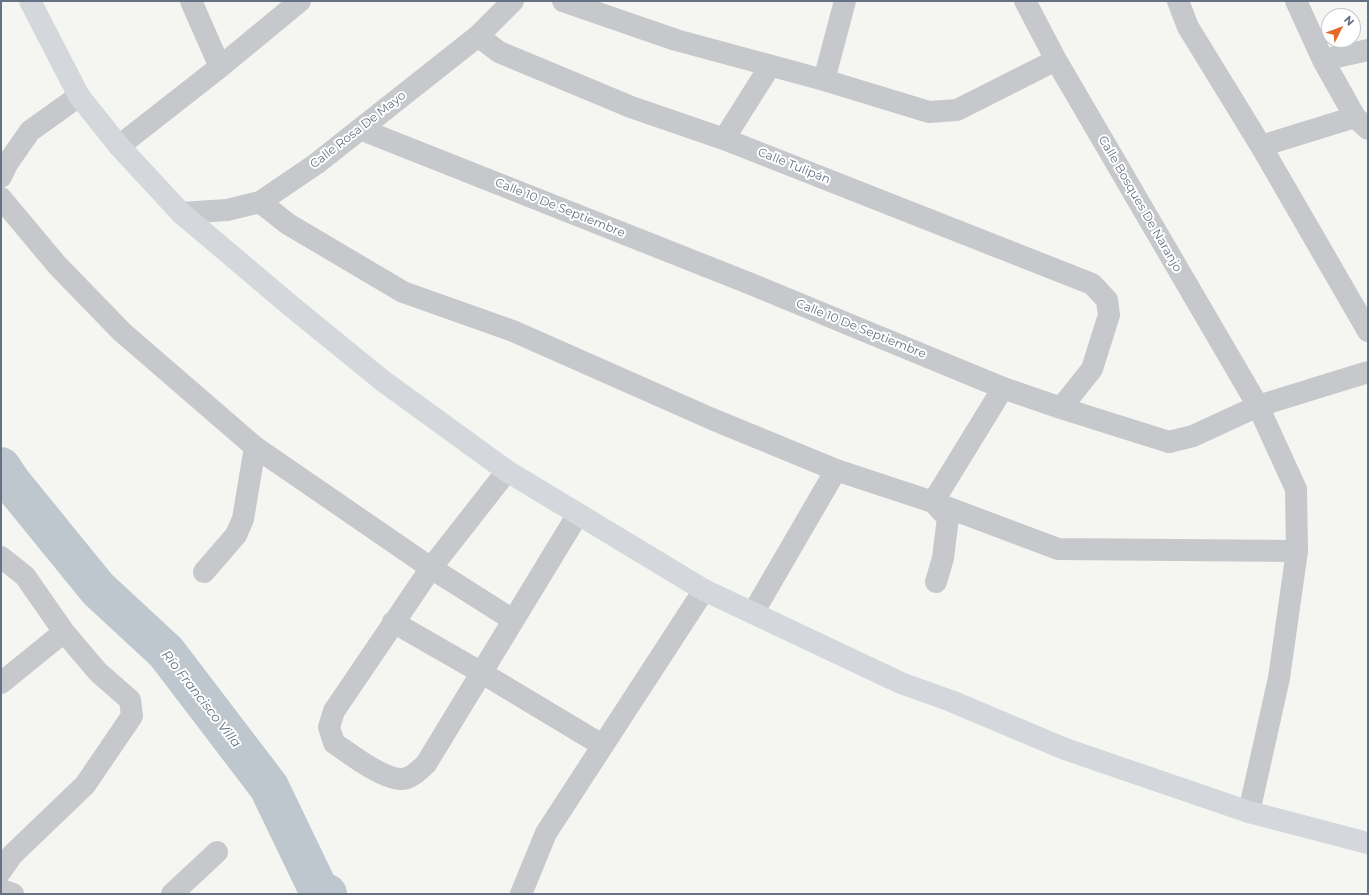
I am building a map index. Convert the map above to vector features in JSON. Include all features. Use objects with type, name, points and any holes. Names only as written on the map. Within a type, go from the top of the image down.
[{"type":"main road","points":[[30,1],[79,96],[119,146],[181,213],[383,381],[507,471],[704,590],[901,683],[951,701],[1065,749],[1249,812],[1368,843]]},
{"type":"street","points":[[191,1],[220,67]]},
{"type":"street","points":[[119,146],[220,67],[300,1]]},
{"type":"street","name":"Calle Rosa De Mayo","points":[[181,213],[227,210],[260,202],[316,164],[478,36],[513,1]]},
{"type":"street","points":[[563,1],[676,40],[824,80],[929,112],[958,110],[1056,60]]},
{"type":"street","points":[[824,80],[845,1]]},
{"type":"street","name":"Calle Bosques De Naranjo","points":[[1025,1],[1056,60],[1258,406],[1296,489],[1297,551],[1279,678],[1249,812]]},
{"type":"street","points":[[1178,1],[1188,27],[1261,146],[1368,331]]},
{"type":"street","points":[[1261,146],[1362,123],[1323,60],[1296,1]]},
{"type":"street","name":"Calle Tulipán","points":[[478,36],[499,52],[631,107],[724,139],[1092,284],[1107,300],[1109,315],[1092,369],[1062,408]]},
{"type":"street","points":[[1323,60],[1368,50]]},
{"type":"street","points":[[724,139],[770,66]]},
{"type":"street","points":[[1,177],[7,164],[30,131],[79,96]]},
{"type":"street","name":"Calle 10 De Septiembre","points":[[360,128],[750,284],[1003,388],[1169,442],[1193,436],[1258,406],[1368,372]]},
{"type":"street","points":[[1,198],[57,265],[122,332],[255,447],[431,568],[513,620]]},
{"type":"street","points":[[260,202],[288,224],[403,292],[513,331],[712,419],[836,470],[933,502],[1058,549],[1297,551]]},
{"type":"street","points":[[933,502],[1003,388]]},
{"type":"street","points":[[204,572],[236,536],[243,519],[255,447]]},
{"type":"street","points":[[753,613],[836,470]]},
{"type":"street","points":[[507,471],[431,568],[334,711],[329,727],[334,743],[384,776],[400,780],[412,776],[426,764],[578,514]]},
{"type":"street","points":[[933,502],[948,518],[944,558],[936,582]]},
{"type":"street","points":[[1,557],[25,576],[64,632],[98,672],[130,700],[132,716],[85,785],[12,855],[4,886]]},
{"type":"street","points":[[521,894],[546,833],[704,590]]},
{"type":"street","points":[[393,622],[482,673],[602,746]]},
{"type":"street","points":[[1,683],[64,632]]},
{"type":"street","points":[[172,894],[217,852]]},
{"type":"waterway","name":"Río Francisco Villa","points":[[1,467],[11,482],[98,589],[166,652],[269,787],[318,889],[327,894]]}]
